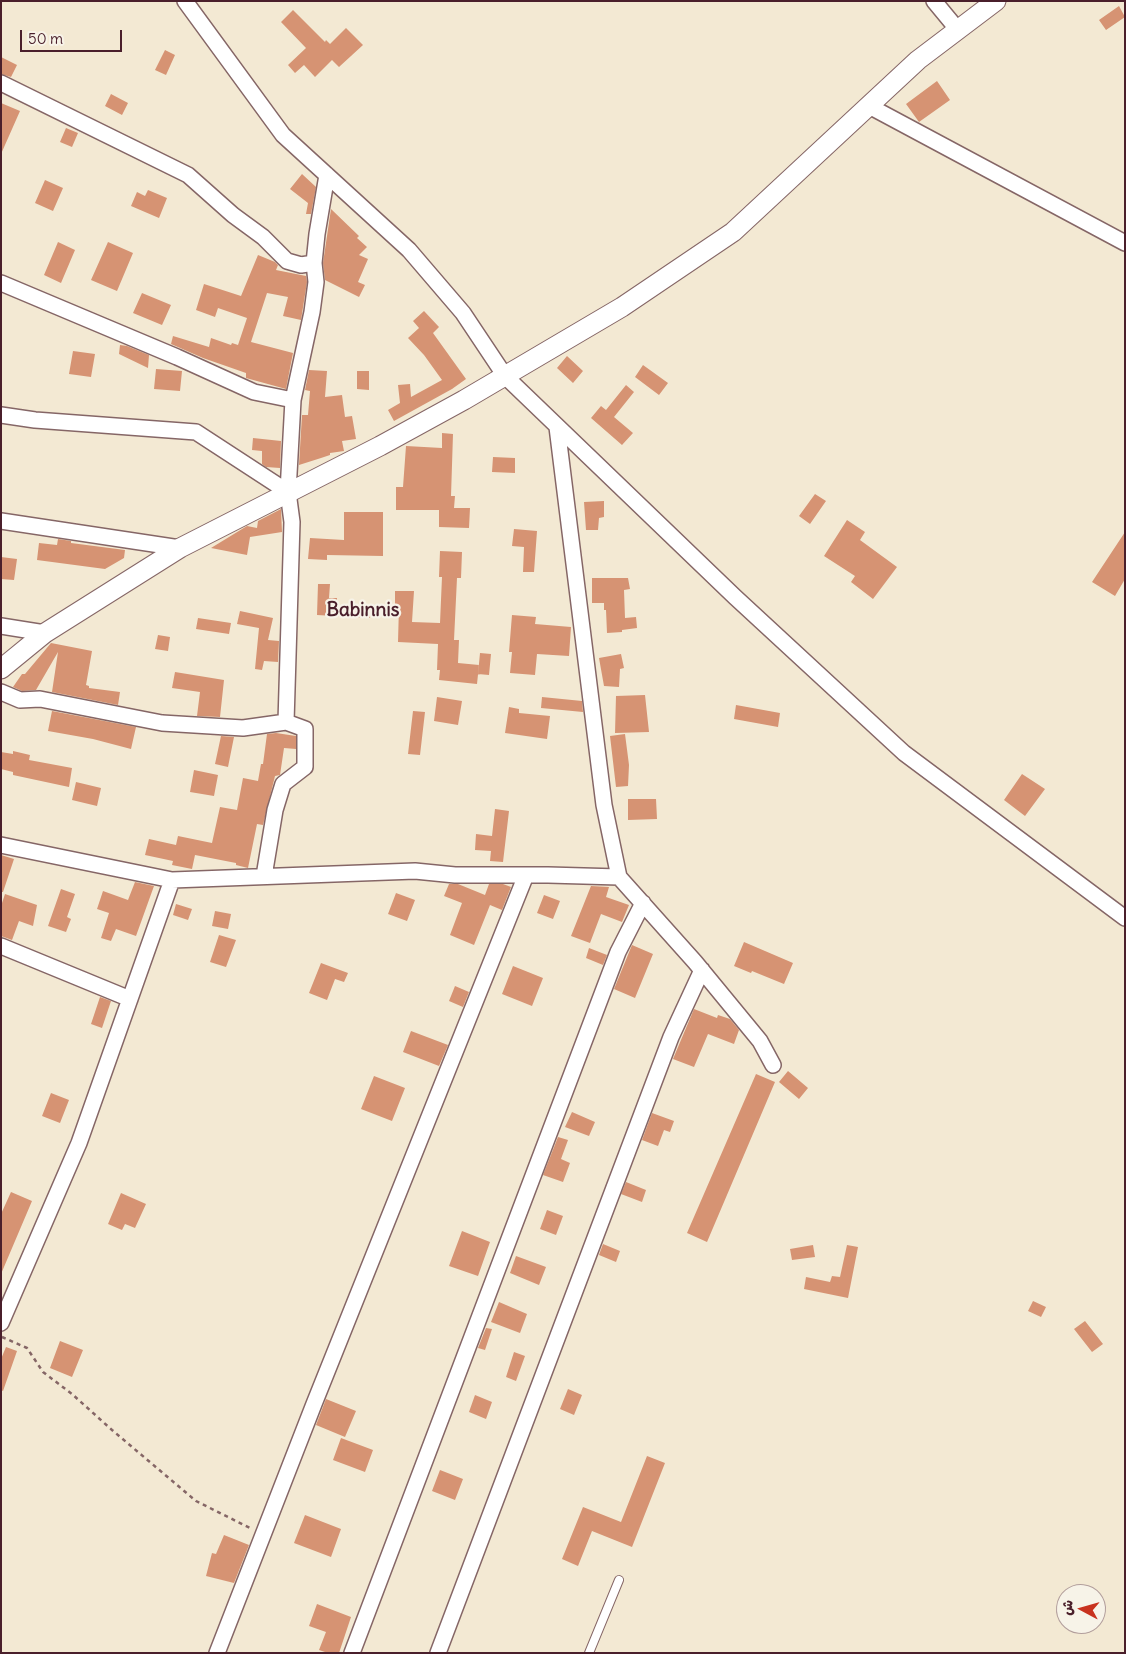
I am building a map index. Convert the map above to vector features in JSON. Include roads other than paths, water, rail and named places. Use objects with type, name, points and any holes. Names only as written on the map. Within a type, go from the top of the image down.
[{"type":"street","points":[[185,1],[283,134],[409,250],[463,313],[505,376],[557,427],[735,597],[904,753],[1125,918]]},
{"type":"street","points":[[934,1],[958,30]]},
{"type":"street","points":[[1,669],[45,633],[180,548],[380,446],[505,376],[622,307],[733,232],[918,60],[996,1]]},
{"type":"street","points":[[1,83],[188,175],[233,215],[263,237],[287,261],[301,266],[314,263]]},
{"type":"street","points":[[869,106],[1125,243]]},
{"type":"street","points":[[286,722],[292,522],[288,492],[293,400],[312,312],[316,282],[314,263],[317,234],[327,175]]},
{"type":"street","points":[[1,283],[177,357],[254,392],[293,400]]},
{"type":"street","points":[[1,414],[35,420],[196,432],[288,492]]},
{"type":"street","points":[[557,427],[604,805],[620,877],[702,970],[760,1041],[773,1065]]},
{"type":"street","points":[[1,521],[180,548]]},
{"type":"street","points":[[1,626],[45,633]]},
{"type":"street","points":[[1,692],[20,700],[40,700],[162,723],[243,728],[286,722],[305,729],[305,767],[283,784],[275,810],[264,876]]},
{"type":"street","points":[[1,844],[172,880],[415,871],[455,875],[620,877]]},
{"type":"street","points":[[217,1653],[526,875]]},
{"type":"street","points":[[1,1323],[78,1143],[172,880]]},
{"type":"street","points":[[352,1653],[618,952],[643,903]]},
{"type":"street","points":[[1,946],[130,998]]},
{"type":"street","points":[[438,1653],[672,1037],[702,970]]},
{"type":"lane","points":[[590,1653],[620,1580]]},
{"type":"district","name":"Babinnis","points":[[363,611]]}]
